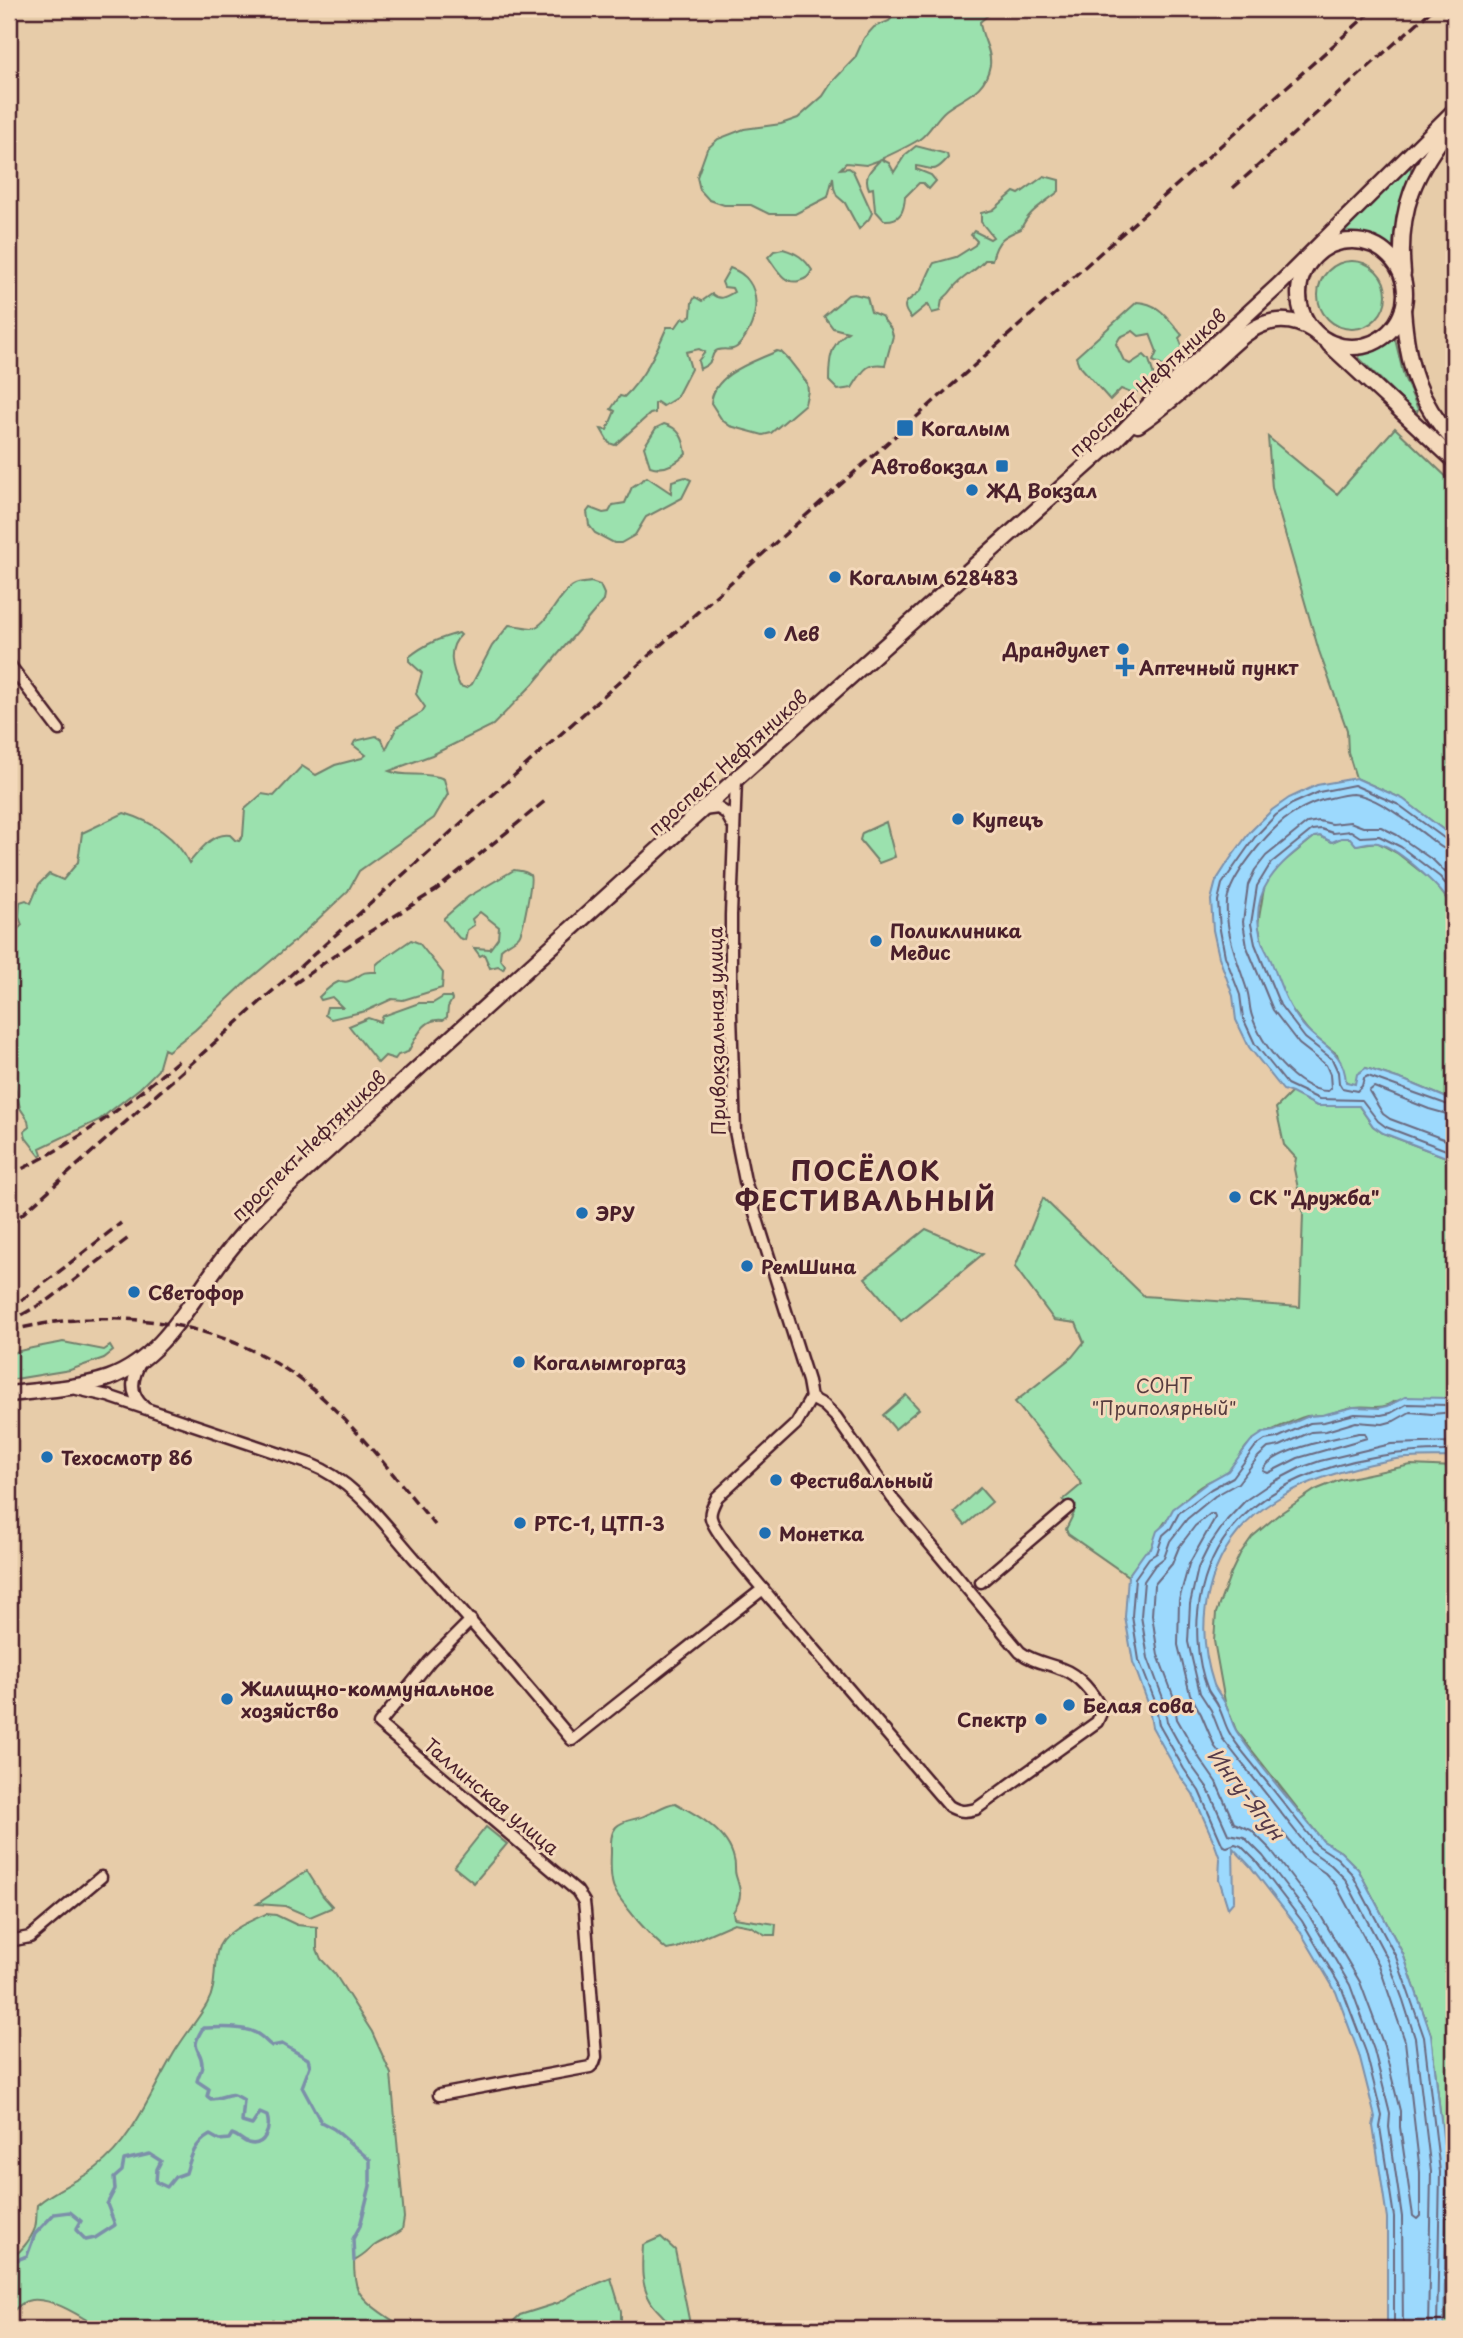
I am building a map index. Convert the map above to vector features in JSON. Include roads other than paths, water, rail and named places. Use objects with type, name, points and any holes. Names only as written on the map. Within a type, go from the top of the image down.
[{"type":"main road","name":"проспект Нефтяников","points":[[9,1394],[66,1387],[108,1378],[142,1359],[169,1334],[237,1240],[276,1198],[736,779],[1116,439],[1279,285],[1454,111]]},
{"type":"main road","points":[[1116,439],[1161,409],[1239,340],[1259,326],[1283,321],[1304,325],[1345,347],[1366,345],[1390,332],[1398,321],[1405,295],[1401,242],[1409,197],[1426,160],[1454,123]]},
{"type":"main road","points":[[1341,221],[1303,275],[1300,295],[1304,315],[1318,334],[1454,460]]},
{"type":"main road","points":[[1279,285],[1325,249],[1338,243],[1352,242],[1366,243],[1390,257],[1403,281]]},
{"type":"main road","points":[[1403,308],[1407,353],[1415,381],[1428,407],[1454,441]]},
{"type":"street","points":[[9,664],[59,730]]},
{"type":"street","name":"Привокзальная улица","points":[[736,779],[731,1015],[735,1131],[745,1181],[811,1398]]},
{"type":"street","points":[[702,810],[718,808],[726,813],[733,824]]},
{"type":"street","points":[[142,1359],[132,1386],[136,1399],[147,1409]]},
{"type":"street","points":[[66,1387],[101,1394],[147,1409],[317,1466],[338,1477],[362,1499],[471,1620],[572,1740],[763,1589]]},
{"type":"street","points":[[811,1398],[824,1405],[836,1417],[894,1501],[1020,1652],[1034,1661],[1071,1673],[1098,1703],[1101,1713],[1097,1722],[976,1809],[966,1812],[949,1806],[763,1589],[710,1517],[718,1497],[796,1424],[811,1398]]},
{"type":"street","points":[[969,1591],[1069,1507]]},
{"type":"street","name":"Таллинская улица","points":[[439,2095],[590,2067],[596,2057],[584,1902],[577,1891],[379,1724],[430,1661],[471,1620]]},
{"type":"street","points":[[9,1941],[30,1937],[101,1877]]},
{"type":"water","points":[[1356,778],[1403,799],[1454,838],[1454,909],[1420,871],[1387,847],[1375,842],[1356,845],[1350,838],[1332,842],[1320,836],[1314,837],[1289,857],[1270,879],[1259,905],[1261,938],[1293,1011],[1303,1025],[1336,1055],[1341,1062],[1346,1082],[1355,1084],[1357,1074],[1366,1068],[1454,1101],[1454,1160],[1383,1133],[1373,1126],[1359,1106],[1317,1106],[1283,1090],[1249,1047],[1236,1020],[1233,996],[1219,957],[1213,930],[1211,900],[1216,881],[1250,832],[1272,810],[1289,798],[1317,785]]},
{"type":"water","name":"Ингу-Ягун","points":[[1454,1393],[1454,1457],[1399,1459],[1361,1466],[1304,1485],[1278,1498],[1255,1515],[1235,1536],[1220,1561],[1209,1591],[1205,1615],[1206,1650],[1211,1674],[1235,1729],[1323,1841],[1341,1852],[1358,1869],[1403,1954],[1431,2035],[1447,2171],[1444,2329],[1387,2329],[1387,2218],[1373,2126],[1375,2117],[1359,2054],[1336,1992],[1297,1926],[1233,1848],[1234,1901],[1228,1908],[1219,1879],[1220,1859],[1214,1842],[1193,1794],[1152,1727],[1148,1703],[1133,1662],[1125,1617],[1128,1576],[1145,1552],[1151,1549],[1157,1531],[1165,1524],[1173,1509],[1208,1482],[1228,1471],[1251,1441],[1263,1433],[1309,1416],[1354,1407],[1379,1408],[1405,1397],[1447,1398]]},
{"type":"waterway","points":[[9,2263],[27,2256],[35,2234],[54,2214],[70,2212],[81,2221],[76,2230],[86,2240],[95,2238],[115,2225],[107,2204],[115,2189],[114,2178],[122,2171],[124,2160],[150,2154],[161,2161],[156,2182],[167,2187],[175,2177],[186,2173],[197,2146],[210,2135],[219,2140],[229,2139],[232,2134],[254,2144],[263,2140],[268,2126],[267,2116],[260,2113],[252,2125],[242,2122],[244,2100],[231,2095],[211,2099],[207,2096],[209,2089],[197,2081],[202,2065],[196,2045],[203,2028],[240,2028],[254,2032],[272,2046],[282,2044],[308,2059],[310,2066],[302,2087],[321,2122],[334,2129],[370,2160],[370,2186],[360,2226],[353,2239],[354,2261]]},
{"type":"railway","points":[[9,1226],[1374,9]]},
{"type":"railway","points":[[1233,188],[1433,9]]},
{"type":"railway","points":[[294,984],[358,939],[436,890],[545,801]]},
{"type":"railway","points":[[9,1175],[98,1124],[179,1060]]},
{"type":"railway","points":[[9,1309],[121,1223]]},
{"type":"railway","points":[[9,1322],[50,1299],[131,1236]]},
{"type":"railway","points":[[9,1331],[93,1319],[135,1320],[177,1326],[217,1336],[256,1352],[292,1374],[326,1401],[369,1446],[435,1525]]},
{"type":"place","name":"Когалым","points":[[905,428]]},
{"type":"place","name":"Автовокзал","points":[[1002,466]]},
{"type":"place","name":"ЖД Вокзал","points":[[972,490]]},
{"type":"place","name":"Когалым 628483","points":[[835,577]]},
{"type":"place","name":"Лев","points":[[770,633]]},
{"type":"place","name":"Драндулет","points":[[1123,649]]},
{"type":"place","name":"Аптечный пункт","points":[[1125,667]]},
{"type":"place","name":"Купецъ","points":[[958,819]]},
{"type":"place","name":"Поликлиника Медис","points":[[876,941]]},
{"type":"place","name":"СК \"Дружба\"","points":[[1235,1197]]},
{"type":"place","name":"ЭРУ","points":[[582,1213]]},
{"type":"place","name":"РемШина","points":[[747,1266]]},
{"type":"place","name":"Светофор","points":[[134,1292]]},
{"type":"place","name":"Когалымгоргаз","points":[[519,1362]]},
{"type":"place","name":"Техосмотр 86","points":[[47,1457]]},
{"type":"place","name":"Фестивальный","points":[[776,1480]]},
{"type":"place","name":"РТС-1, ЦТП-3","points":[[520,1523]]},
{"type":"place","name":"Монетка","points":[[765,1533]]},
{"type":"place","name":"Жилищно-коммунальное хозяйство","points":[[227,1699]]},
{"type":"place","name":"Белая сова","points":[[1069,1705]]},
{"type":"place","name":"Спектр","points":[[1041,1719]]},
{"type":"district","name":"ПОСЁЛОК ФЕСТИВАЛЬНЫЙ","points":[[866,1185]]},
{"type":"park label","name":"СОНТ \"Приполярный\"","points":[[1164,1396]]}]
